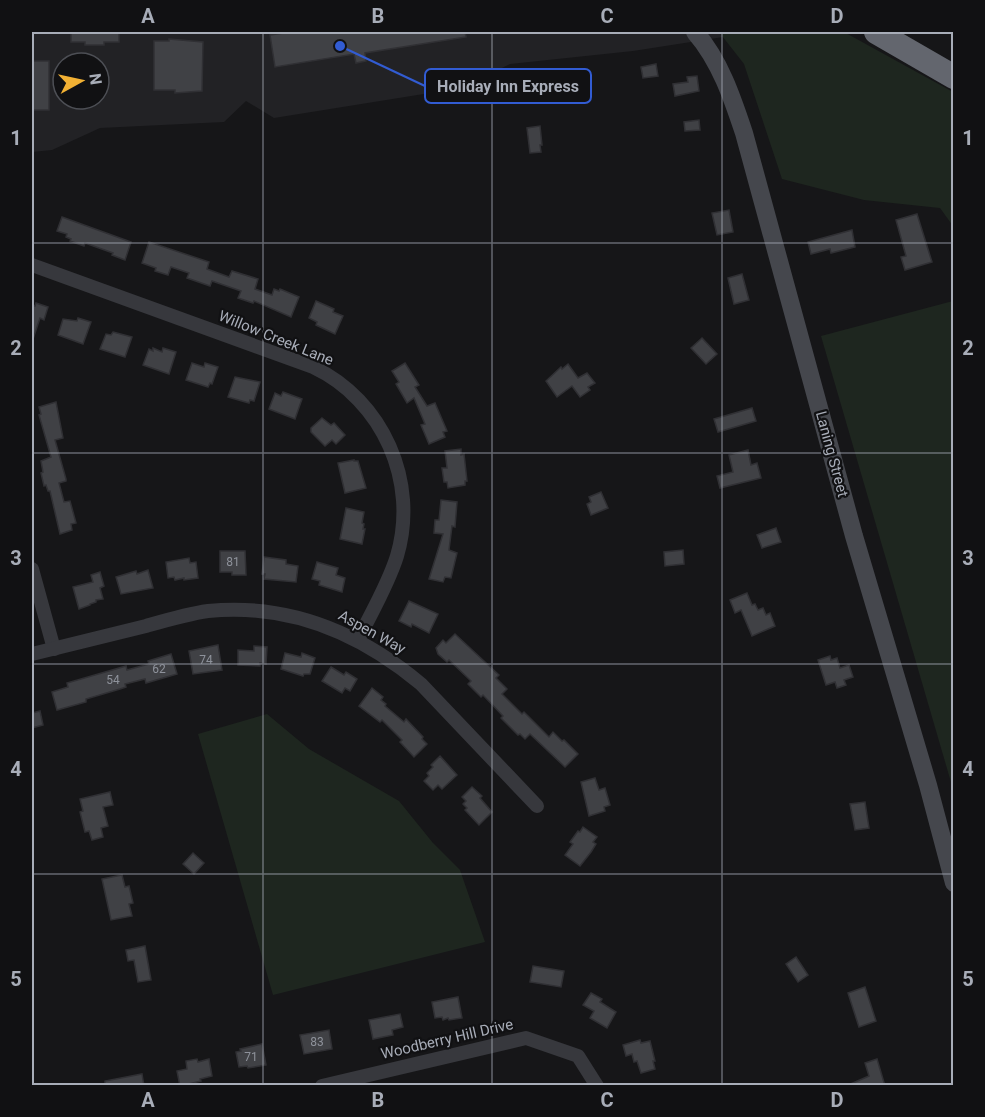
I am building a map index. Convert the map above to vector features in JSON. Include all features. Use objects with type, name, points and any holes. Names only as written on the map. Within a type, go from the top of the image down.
[{"type":"highway","points":[[876,32],[954,77]]},
{"type":"highway","points":[[903,32],[954,62]]},
{"type":"street","name":"Laning Street","points":[[696,32],[715,59],[726,81],[744,134],[854,536],[928,785],[954,883]]},
{"type":"street","name":"Willow Creek Lane","points":[[32,265],[313,367],[339,383],[365,407],[383,431],[395,456],[402,492],[403,523],[394,564],[358,640]]},
{"type":"street","points":[[32,568],[54,649]]},
{"type":"street","name":"Aspen Way","points":[[32,654],[195,613],[226,610],[267,611],[292,615],[327,626],[358,640],[385,656],[421,684],[537,806]]},
{"type":"street","name":"Woodberry Hill Drive","points":[[322,1086],[526,1038],[578,1056],[597,1086]]},
{"type":"shaded area","points":[[32,32],[719,32],[723,37],[633,51],[510,64],[461,88],[274,118],[246,101],[224,122],[100,128],[52,150],[32,152]]},
{"type":"shaded area","points":[[719,32],[844,32],[953,92],[953,226],[940,208],[864,200],[782,179],[744,64]]},
{"type":"shaded area","points":[[954,301],[953,789],[821,336]]},
{"type":"shaded area","points":[[267,714],[309,749],[399,801],[433,843],[460,870],[485,942],[273,995],[198,734]]},
{"type":"building","points":[[71,32],[119,32],[119,42],[85,45],[85,42],[71,42]]},
{"type":"building","points":[[290,32],[465,32],[466,37],[365,53],[366,61],[356,63],[354,54],[275,67],[270,35]]},
{"type":"building","points":[[169,39],[203,42],[202,91],[175,93],[175,90],[154,90],[154,41],[169,41]]},
{"type":"building","points":[[32,61],[49,61],[49,110],[32,110]]},
{"type":"building","points":[[656,64],[658,76],[643,78],[641,67]]},
{"type":"building","points":[[697,76],[699,91],[675,96],[673,84],[688,82],[687,77]]},
{"type":"building","points":[[699,120],[700,130],[685,131],[684,122]]},
{"type":"building","points":[[540,126],[541,152],[530,153],[527,128]]},
{"type":"building","points":[[729,210],[733,232],[717,235],[712,213]]},
{"type":"building","points":[[917,214],[932,262],[905,270],[901,257],[906,256],[896,220]]},
{"type":"building","points":[[62,217],[131,242],[125,260],[85,243],[84,246],[70,241],[71,239],[66,237],[67,234],[57,231]]},
{"type":"building","points":[[852,230],[855,247],[831,253],[830,249],[811,254],[808,242]]},
{"type":"building","points":[[149,242],[209,262],[207,269],[229,277],[232,271],[258,279],[255,289],[272,295],[274,289],[279,291],[280,289],[299,297],[291,317],[254,301],[253,303],[238,298],[241,291],[212,281],[210,286],[187,278],[189,273],[171,267],[168,275],[155,271],[156,268],[142,263]]},
{"type":"building","points":[[742,274],[749,300],[734,304],[728,278]]},
{"type":"building","points":[[316,301],[343,316],[335,334],[316,325],[317,322],[309,318]]},
{"type":"building","points":[[36,303],[48,307],[44,320],[40,318],[33,339],[32,305],[35,306]]},
{"type":"building","points":[[78,318],[91,322],[83,344],[58,335],[63,319],[77,321]]},
{"type":"building","points":[[113,332],[132,337],[125,357],[100,349],[106,334],[111,335]]},
{"type":"building","points":[[702,338],[717,354],[706,364],[691,348]]},
{"type":"building","points":[[153,348],[162,352],[163,348],[176,352],[169,374],[143,365],[149,349],[153,351]]},
{"type":"building","points":[[192,363],[204,367],[205,363],[218,367],[212,384],[210,383],[208,387],[186,380]]},
{"type":"building","points":[[405,363],[419,385],[415,387],[427,406],[435,403],[447,431],[443,432],[445,437],[429,444],[421,425],[425,424],[414,398],[407,403],[396,384],[399,382],[392,371]]},
{"type":"building","points":[[568,364],[578,378],[587,373],[595,383],[588,387],[590,390],[580,397],[572,386],[557,397],[546,381],[561,367],[562,369]]},
{"type":"building","points":[[235,377],[260,382],[254,401],[250,400],[249,403],[228,397]]},
{"type":"building","points":[[283,392],[302,399],[295,419],[269,409],[275,393],[281,396]]},
{"type":"building","points":[[56,402],[63,438],[55,440],[66,479],[59,483],[64,502],[70,501],[76,523],[71,524],[72,530],[60,534],[50,491],[46,485],[44,486],[41,473],[43,472],[41,461],[51,457],[39,415],[41,414],[39,407]]},
{"type":"building","points":[[752,408],[756,421],[718,432],[714,419]]},
{"type":"building","points":[[322,418],[331,425],[334,423],[345,435],[336,444],[332,440],[325,446],[311,432],[311,428]]},
{"type":"building","points":[[461,449],[461,455],[464,454],[467,481],[465,485],[448,488],[447,482],[444,482],[442,468],[447,468],[445,451]]},
{"type":"building","points":[[748,450],[751,465],[757,463],[761,478],[720,488],[717,476],[733,472],[729,455]]},
{"type":"building","points":[[358,461],[366,488],[345,493],[338,463]]},
{"type":"building","points":[[601,492],[608,508],[591,515],[587,504],[591,502],[589,497]]},
{"type":"building","points":[[441,500],[457,502],[455,527],[452,526],[449,550],[457,553],[451,578],[445,577],[443,582],[429,579],[443,534],[434,533],[435,520],[439,520]]},
{"type":"building","points":[[346,508],[364,512],[362,523],[365,529],[362,544],[340,539]]},
{"type":"building","points":[[776,528],[781,542],[762,548],[757,535]]},
{"type":"building","points":[[683,550],[684,564],[665,566],[664,552]]},
{"type":"building","points":[[220,551],[245,551],[246,575],[220,572]]},
{"type":"building","points":[[264,557],[286,560],[286,564],[298,566],[296,582],[264,579],[265,574],[262,574]]},
{"type":"building","points":[[189,558],[190,563],[196,562],[198,578],[175,580],[174,577],[168,578],[166,562]]},
{"type":"building","points":[[317,562],[338,568],[336,575],[345,578],[342,592],[319,585],[320,581],[312,579]]},
{"type":"building","points":[[148,570],[153,588],[121,594],[116,577]]},
{"type":"building","points":[[100,572],[104,586],[100,588],[103,599],[79,609],[73,587],[93,582],[91,575]]},
{"type":"building","points":[[747,593],[752,605],[755,604],[758,610],[763,608],[766,615],[770,613],[775,626],[752,636],[741,610],[735,613],[730,600]]},
{"type":"building","points":[[409,601],[438,614],[429,633],[412,624],[411,627],[399,621]]},
{"type":"building","points":[[455,634],[499,675],[496,678],[507,689],[502,694],[522,714],[524,712],[549,737],[553,732],[578,754],[565,767],[530,734],[525,739],[520,734],[518,735],[483,695],[481,697],[468,684],[471,681],[449,660],[447,662],[438,654],[436,648],[443,640],[446,643]]},
{"type":"building","points":[[218,645],[222,670],[193,674],[189,651]]},
{"type":"building","points":[[254,646],[267,647],[266,664],[238,665],[238,650],[254,651]]},
{"type":"building","points":[[285,653],[301,657],[302,653],[315,658],[310,674],[303,676],[281,669]]},
{"type":"building","points":[[171,654],[177,674],[146,683],[145,679],[125,684],[126,687],[57,710],[52,692],[68,687],[67,683],[126,666],[127,670],[149,664],[148,661]]},
{"type":"building","points":[[830,656],[831,660],[837,658],[840,668],[849,665],[853,677],[844,680],[846,685],[837,688],[835,682],[826,685],[818,660]]},
{"type":"building","points":[[331,667],[344,675],[346,672],[357,679],[350,691],[345,688],[342,693],[322,681]]},
{"type":"building","points":[[372,688],[383,697],[381,700],[386,704],[385,706],[404,722],[406,719],[423,737],[422,739],[427,744],[414,757],[400,742],[402,740],[382,720],[380,722],[359,706]]},
{"type":"building","points":[[40,711],[43,725],[32,728],[32,713]]},
{"type":"building","points":[[440,756],[457,775],[442,789],[438,785],[433,790],[424,781],[429,776],[427,773],[433,767],[431,765]]},
{"type":"building","points":[[595,778],[599,790],[605,788],[610,805],[604,807],[605,811],[589,816],[581,782]]},
{"type":"building","points":[[472,787],[482,796],[480,798],[492,812],[479,825],[465,810],[467,808],[463,804],[466,801],[462,797]]},
{"type":"building","points":[[110,792],[113,805],[103,807],[108,826],[101,828],[103,837],[92,840],[89,831],[85,832],[80,812],[83,811],[80,799]]},
{"type":"building","points":[[865,802],[869,828],[855,830],[850,804]]},
{"type":"building","points":[[583,827],[597,837],[593,842],[596,844],[580,866],[565,855],[573,844],[570,842]]},
{"type":"building","points":[[193,853],[204,863],[194,874],[183,864]]},
{"type":"building","points":[[122,875],[125,887],[129,886],[133,903],[129,904],[132,916],[111,920],[102,879]]},
{"type":"building","points":[[145,946],[151,980],[138,982],[134,960],[128,961],[126,950]]},
{"type":"building","points":[[796,957],[808,975],[798,982],[786,964]]},
{"type":"building","points":[[533,966],[564,971],[561,987],[530,982]]},
{"type":"building","points":[[865,987],[876,1021],[859,1027],[848,993]]},
{"type":"building","points":[[591,993],[602,999],[600,1002],[616,1012],[607,1028],[590,1018],[594,1011],[583,1005]]},
{"type":"building","points":[[458,997],[462,1018],[443,1020],[442,1017],[435,1018],[432,1002]]},
{"type":"building","points":[[400,1014],[403,1027],[392,1030],[393,1035],[373,1039],[369,1020]]},
{"type":"building","points":[[329,1030],[332,1049],[304,1054],[300,1035]]},
{"type":"building","points":[[640,1040],[641,1043],[650,1041],[655,1061],[653,1061],[655,1069],[641,1073],[632,1054],[626,1056],[623,1045]]},
{"type":"building","points":[[262,1044],[266,1065],[239,1067],[236,1052]]},
{"type":"building","points":[[197,1059],[198,1062],[209,1059],[212,1076],[180,1086],[177,1071],[187,1069],[186,1061]]},
{"type":"building","points":[[877,1059],[885,1086],[846,1086],[869,1076],[865,1063]]},
{"type":"building","points":[[142,1074],[144,1086],[105,1086],[105,1081]]},
{"type":"place","name":"Holiday Inn Express","points":[[340,46]]}]
